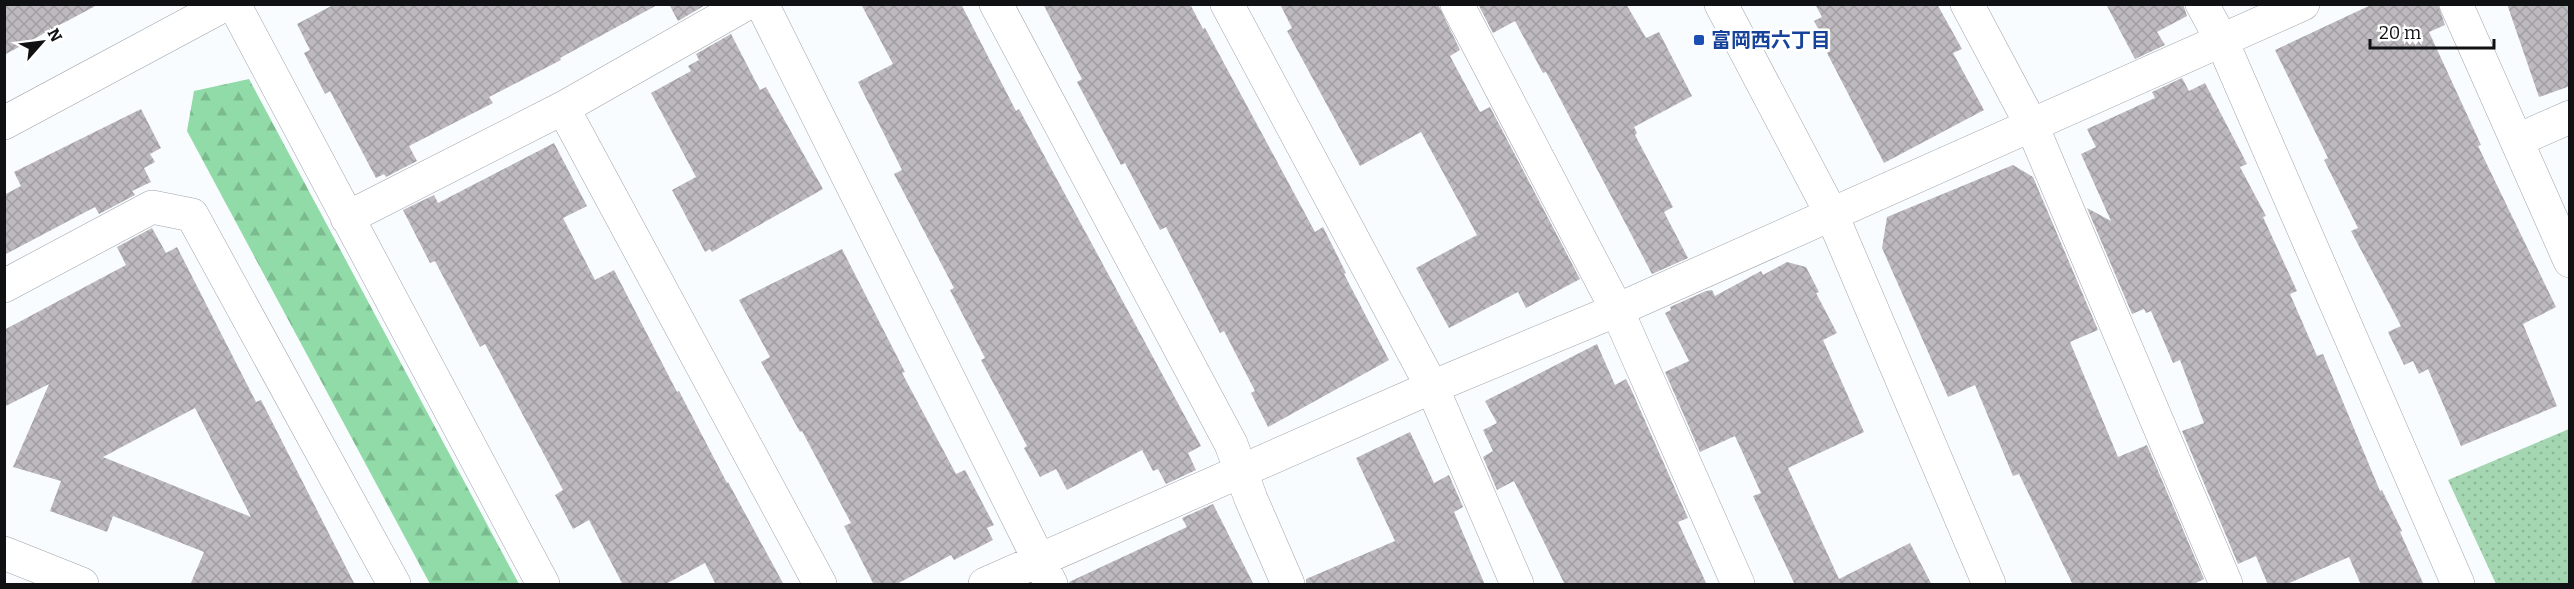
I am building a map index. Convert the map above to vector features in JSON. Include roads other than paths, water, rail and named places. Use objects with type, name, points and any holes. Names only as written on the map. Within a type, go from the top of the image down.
[{"type":"street","points":[[4,123],[226,4]]},
{"type":"street","points":[[234,4],[543,585]]},
{"type":"street","points":[[347,218],[563,108],[746,4]]},
{"type":"street","points":[[762,4],[1046,573]]},
{"type":"street","points":[[996,4],[1231,444],[1288,585]]},
{"type":"street","points":[[1227,4],[1432,387],[1517,585]]},
{"type":"street","points":[[1457,4],[1617,310],[1738,585]]},
{"type":"street","points":[[1721,4],[1831,213],[1989,585]]},
{"type":"street","points":[[1967,4],[2032,126],[2226,585]]},
{"type":"street","points":[[2202,4],[2221,39],[2458,585]]},
{"type":"street","points":[[985,585],[1046,573],[1241,473],[1432,387],[1617,310],[2303,4]]},
{"type":"street","points":[[2456,4],[2570,261]]},
{"type":"street","points":[[563,108],[820,585]]},
{"type":"street","points":[[2518,140],[2570,117]]},
{"type":"street","points":[[4,286],[152,207],[192,215],[394,585]]},
{"type":"street","points":[[4,553],[82,585]]},
{"type":"place","name":"富岡西六丁目","points":[[1699,40]]}]
